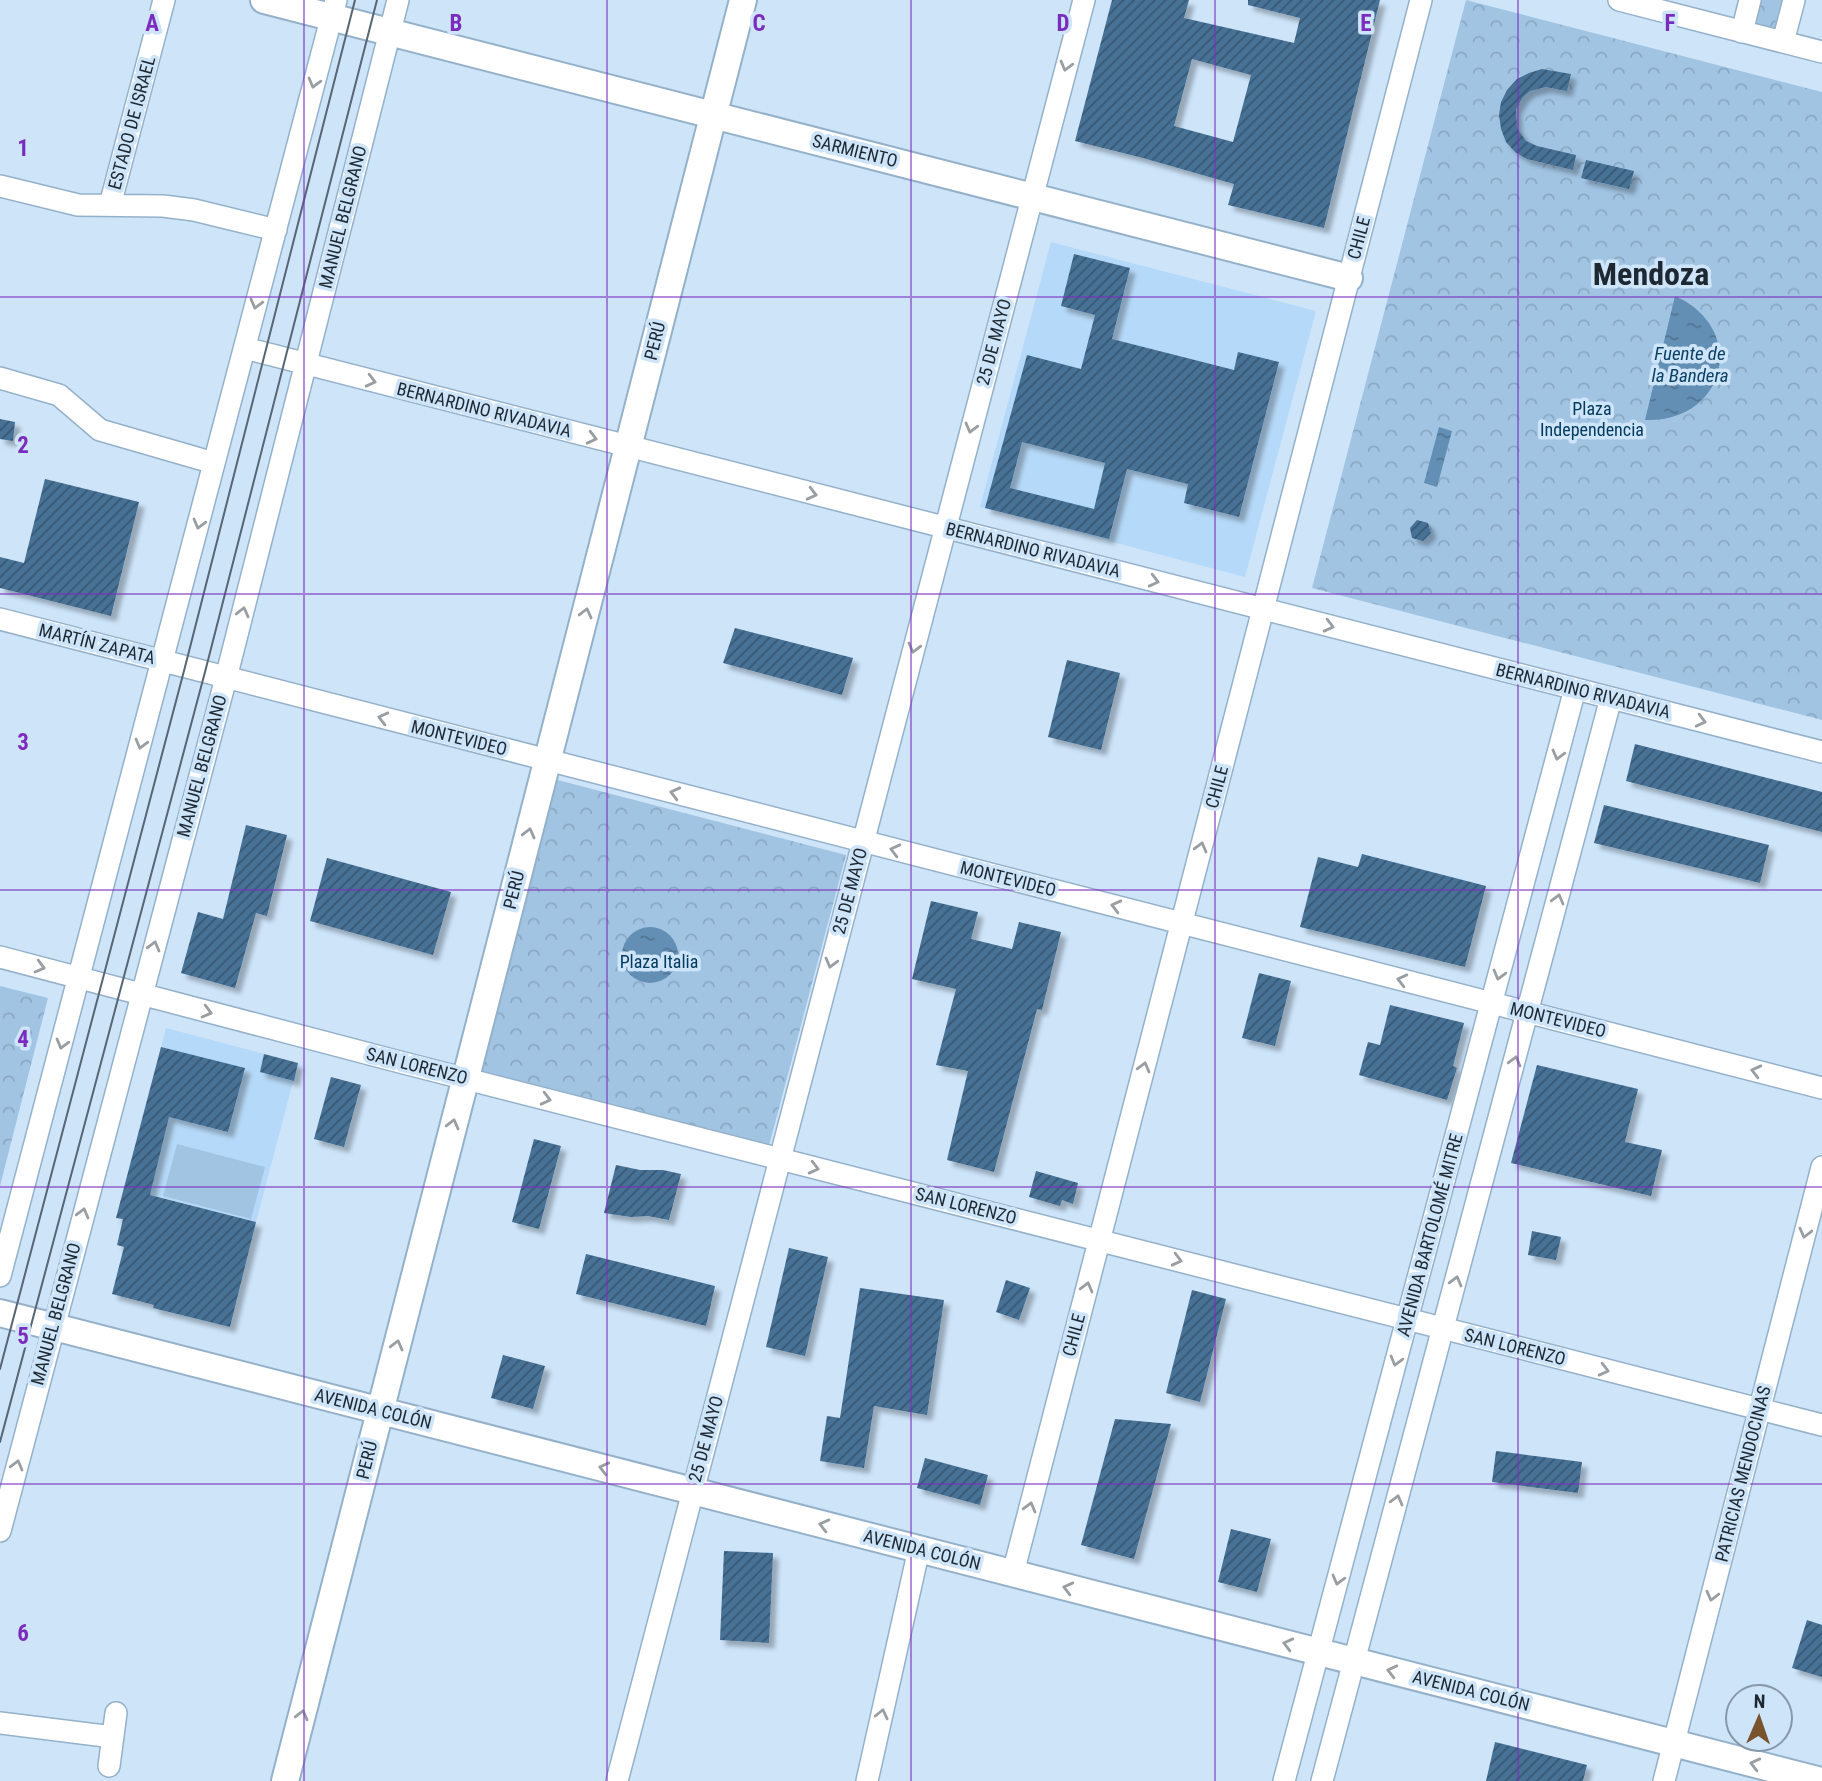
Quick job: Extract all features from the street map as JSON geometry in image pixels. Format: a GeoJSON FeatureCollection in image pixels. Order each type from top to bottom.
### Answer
{"type":"FeatureCollection","features":[{"type":"Feature","properties":{"kind":"main road","name":"SARMIENTO"},"geometry":{"type":"LineString","coordinates":[[264,0],[334,9],[360,24],[390,32],[1349,278]]}},
{"type":"Feature","properties":{"kind":"main road","name":"PERÚ"},"geometry":{"type":"LineString","coordinates":[[285,1781],[743,0]]}},
{"type":"Feature","properties":{"kind":"main road","name":"AVENIDA COLÓN"},"geometry":{"type":"LineString","coordinates":[[12,1316],[1821,1781]]}},
{"type":"Feature","properties":{"kind":"street","name":"ESTADO DE ISRAEL"},"geometry":{"type":"LineString","coordinates":[[110,205],[164,0]]}},
{"type":"Feature","properties":{"kind":"street","name":"MANUEL BELGRANO"},"geometry":{"type":"LineString","coordinates":[[0,1531],[226,678],[398,0]]}},
{"type":"Feature","properties":{"kind":"street","name":"25 DE MAYO"},"geometry":{"type":"LineString","coordinates":[[617,1781],[1084,0]]}},
{"type":"Feature","properties":{"kind":"street","name":"CHILE"},"geometry":{"type":"LineString","coordinates":[[1013,1573],[1421,0]]}},
{"type":"Feature","properties":{"kind":"street"},"geometry":{"type":"LineString","coordinates":[[1619,0],[1822,52]]}},
{"type":"Feature","properties":{"kind":"street"},"geometry":{"type":"LineString","coordinates":[[1742,32],[1750,0]]}},
{"type":"Feature","properties":{"kind":"street"},"geometry":{"type":"LineString","coordinates":[[1783,42],[1794,0]]}},
{"type":"Feature","properties":{"kind":"street"},"geometry":{"type":"LineString","coordinates":[[0,1276],[334,9]]}},
{"type":"Feature","properties":{"kind":"street"},"geometry":{"type":"LineString","coordinates":[[0,186],[78,205],[163,206],[194,210],[276,230]]}},
{"type":"Feature","properties":{"kind":"street","name":"BERNARDINO RIVADAVIA"},"geometry":{"type":"LineString","coordinates":[[245,348],[1822,752]]}},
{"type":"Feature","properties":{"kind":"street"},"geometry":{"type":"LineString","coordinates":[[0,378],[59,395],[100,430],[215,463]]}},
{"type":"Feature","properties":{"kind":"street","name":"MARTÍN ZAPATA"},"geometry":{"type":"LineString","coordinates":[[0,620],[195,670]]}},
{"type":"Feature","properties":{"kind":"street","name":"MONTEVIDEO"},"geometry":{"type":"LineString","coordinates":[[195,670],[1822,1087]]}},
{"type":"Feature","properties":{"kind":"street","name":"AVENIDA BARTOLOMÉ MITRE"},"geometry":{"type":"LineString","coordinates":[[1284,1781],[1575,689]]}},
{"type":"Feature","properties":{"kind":"street","name":"AVENIDA BARTOLOMÉ MITRE"},"geometry":{"type":"LineString","coordinates":[[1322,1781],[1611,698]]}},
{"type":"Feature","properties":{"kind":"street","name":"SAN LORENZO"},"geometry":{"type":"LineString","coordinates":[[0,957],[465,1079],[1822,1425]]}},
{"type":"Feature","properties":{"kind":"street","name":"PATRICIAS MENDOCINAS"},"geometry":{"type":"LineString","coordinates":[[1664,1781],[1822,1167]]}},
{"type":"Feature","properties":{"kind":"street"},"geometry":{"type":"LineString","coordinates":[[867,1781],[919,1549]]}},
{"type":"Feature","properties":{"kind":"street"},"geometry":{"type":"LineString","coordinates":[[109,1766],[116,1713]]}},
{"type":"Feature","properties":{"kind":"street"},"geometry":{"type":"LineString","coordinates":[[0,1723],[113,1737]]}},
{"type":"Feature","properties":{"kind":"shaded area"},"geometry":{"type":"Polygon","coordinates":[[[1051,242],[1316,311],[1245,577],[980,507],[1051,242]]]}},
{"type":"Feature","properties":{"kind":"shaded area"},"geometry":{"type":"Polygon","coordinates":[[[166,1028],[298,1063],[256,1222],[124,1188],[166,1028]]]}},
{"type":"Feature","properties":{"kind":"green space","name":"Plaza Independencia"},"geometry":{"type":"Polygon","coordinates":[[[1466,0],[1822,92],[1822,720],[1312,588],[1466,0]]]}},
{"type":"Feature","properties":{"kind":"green space"},"geometry":{"type":"Polygon","coordinates":[[[1750,0],[1794,0],[1783,42],[1742,32],[1750,0]]]}},
{"type":"Feature","properties":{"kind":"green space","name":"Plaza Italia"},"geometry":{"type":"Polygon","coordinates":[[[550,778],[846,855],[769,1146],[473,1069],[550,778]]]}},
{"type":"Feature","properties":{"kind":"green space"},"geometry":{"type":"Polygon","coordinates":[[[0,986],[48,998],[0,1186],[0,986]]]}},
{"type":"Feature","properties":{"kind":"green space"},"geometry":{"type":"Polygon","coordinates":[[[177,1144],[265,1167],[251,1219],[163,1196],[177,1144]]]}},
{"type":"Feature","properties":{"kind":"water","name":"Fuente de la Bandera"},"geometry":{"type":"Polygon","coordinates":[[[1675,296],[1698,311],[1713,330],[1719,351],[1718,372],[1710,391],[1694,407],[1673,417],[1645,420],[1675,296]]]}},
{"type":"Feature","properties":{"kind":"water"},"geometry":{"type":"Polygon","coordinates":[[[1439,427],[1452,431],[1437,487],[1424,483],[1439,427]]]}},
{"type":"Feature","properties":{"kind":"water"},"geometry":{"type":"Polygon","coordinates":[[[650,927],[661,929],[670,935],[676,944],[676,966],[670,975],[661,981],[650,983],[639,981],[630,975],[624,966],[622,955],[624,944],[630,935],[639,929],[650,927]]]}},
{"type":"Feature","properties":{"kind":"building"},"geometry":{"type":"Polygon","coordinates":[[[1112,0],[1189,0],[1184,18],[1294,43],[1300,18],[1248,5],[1248,0],[1380,0],[1324,228],[1228,205],[1234,184],[1075,141],[1112,0]],[[1192,59],[1174,126],[1233,142],[1251,75],[1192,59]]]}},
{"type":"Feature","properties":{"kind":"building"},"geometry":{"type":"Polygon","coordinates":[[[1542,69],[1571,74],[1567,91],[1546,87],[1530,91],[1516,109],[1517,128],[1526,141],[1576,155],[1573,170],[1527,159],[1515,152],[1506,142],[1501,129],[1501,102],[1507,90],[1517,79],[1542,69]]]}},
{"type":"Feature","properties":{"kind":"building"},"geometry":{"type":"Polygon","coordinates":[[[1586,160],[1634,171],[1629,189],[1581,178],[1586,160]]]}},
{"type":"Feature","properties":{"kind":"building"},"geometry":{"type":"Polygon","coordinates":[[[1074,254],[1130,268],[1112,339],[1234,370],[1238,352],[1279,362],[1239,517],[1184,503],[1188,484],[1127,469],[1109,539],[985,508],[1027,355],[1081,369],[1095,315],[1061,306],[1074,254]],[[1022,442],[1010,488],[1094,509],[1105,463],[1022,442]]]}},
{"type":"Feature","properties":{"kind":"building"},"geometry":{"type":"Polygon","coordinates":[[[0,419],[15,422],[13,441],[0,439],[0,419]]]}},
{"type":"Feature","properties":{"kind":"building"},"geometry":{"type":"Polygon","coordinates":[[[45,479],[139,502],[111,616],[0,588],[0,557],[24,563],[45,479]]]}},
{"type":"Feature","properties":{"kind":"building"},"geometry":{"type":"Polygon","coordinates":[[[1417,520],[1428,523],[1431,533],[1423,541],[1412,538],[1410,528],[1417,520]]]}},
{"type":"Feature","properties":{"kind":"building"},"geometry":{"type":"Polygon","coordinates":[[[735,628],[853,658],[842,695],[723,663],[735,628]]]}},
{"type":"Feature","properties":{"kind":"building"},"geometry":{"type":"Polygon","coordinates":[[[1067,660],[1120,673],[1101,750],[1048,737],[1067,660]]]}},
{"type":"Feature","properties":{"kind":"building"},"geometry":{"type":"Polygon","coordinates":[[[1635,744],[1822,792],[1822,832],[1626,781],[1635,744]]]}},
{"type":"Feature","properties":{"kind":"building"},"geometry":{"type":"Polygon","coordinates":[[[1604,805],[1769,845],[1760,883],[1594,843],[1604,805]]]}},
{"type":"Feature","properties":{"kind":"building"},"geometry":{"type":"Polygon","coordinates":[[[246,825],[287,835],[267,916],[256,913],[235,988],[181,973],[198,912],[223,919],[246,825]]]}},
{"type":"Feature","properties":{"kind":"building"},"geometry":{"type":"Polygon","coordinates":[[[1362,854],[1486,886],[1465,967],[1300,927],[1318,857],[1358,867],[1362,854]]]}},
{"type":"Feature","properties":{"kind":"building"},"geometry":{"type":"Polygon","coordinates":[[[327,858],[451,892],[433,955],[310,921],[327,858]]]}},
{"type":"Feature","properties":{"kind":"building"},"geometry":{"type":"Polygon","coordinates":[[[931,901],[978,912],[971,939],[1012,949],[1019,922],[1061,932],[1042,1010],[1037,1009],[994,1172],[947,1160],[968,1071],[936,1065],[956,989],[912,979],[931,901]]]}},
{"type":"Feature","properties":{"kind":"building"},"geometry":{"type":"Polygon","coordinates":[[[1259,973],[1291,981],[1275,1046],[1242,1038],[1259,973]]]}},
{"type":"Feature","properties":{"kind":"building"},"geometry":{"type":"Polygon","coordinates":[[[1390,1005],[1464,1023],[1453,1066],[1457,1068],[1447,1100],[1359,1075],[1368,1042],[1380,1045],[1390,1005]]]}},
{"type":"Feature","properties":{"kind":"building"},"geometry":{"type":"Polygon","coordinates":[[[161,1047],[245,1068],[228,1132],[169,1117],[150,1195],[256,1222],[230,1327],[153,1308],[154,1305],[112,1294],[124,1247],[117,1245],[123,1219],[116,1218],[161,1047]]]}},
{"type":"Feature","properties":{"kind":"building"},"geometry":{"type":"Polygon","coordinates":[[[264,1054],[298,1063],[294,1081],[260,1072],[264,1054]]]}},
{"type":"Feature","properties":{"kind":"building"},"geometry":{"type":"Polygon","coordinates":[[[1537,1065],[1638,1089],[1625,1142],[1662,1150],[1651,1196],[1511,1163],[1537,1065]]]}},
{"type":"Feature","properties":{"kind":"building"},"geometry":{"type":"Polygon","coordinates":[[[331,1077],[361,1085],[344,1147],[314,1139],[331,1077]]]}},
{"type":"Feature","properties":{"kind":"building"},"geometry":{"type":"Polygon","coordinates":[[[534,1139],[561,1146],[539,1229],[512,1222],[534,1139]]]}},
{"type":"Feature","properties":{"kind":"building"},"geometry":{"type":"Polygon","coordinates":[[[616,1165],[681,1174],[669,1220],[604,1213],[616,1165]]]}},
{"type":"Feature","properties":{"kind":"building"},"geometry":{"type":"Polygon","coordinates":[[[1036,1171],[1078,1183],[1073,1204],[1062,1200],[1060,1206],[1029,1197],[1036,1171]]]}},
{"type":"Feature","properties":{"kind":"building"},"geometry":{"type":"Polygon","coordinates":[[[1532,1231],[1561,1237],[1556,1260],[1528,1255],[1532,1231]]]}},
{"type":"Feature","properties":{"kind":"building"},"geometry":{"type":"Polygon","coordinates":[[[789,1248],[828,1257],[805,1356],[766,1347],[789,1248]]]}},
{"type":"Feature","properties":{"kind":"building"},"geometry":{"type":"Polygon","coordinates":[[[586,1254],[715,1286],[706,1326],[576,1294],[586,1254]]]}},
{"type":"Feature","properties":{"kind":"building"},"geometry":{"type":"Polygon","coordinates":[[[1006,1280],[1030,1288],[1019,1320],[996,1312],[1006,1280]]]}},
{"type":"Feature","properties":{"kind":"building"},"geometry":{"type":"Polygon","coordinates":[[[860,1288],[944,1300],[927,1415],[874,1406],[864,1468],[820,1461],[827,1416],[840,1418],[860,1288]]]}},
{"type":"Feature","properties":{"kind":"building"},"geometry":{"type":"Polygon","coordinates":[[[1192,1290],[1226,1299],[1200,1402],[1166,1393],[1192,1290]]]}},
{"type":"Feature","properties":{"kind":"building"},"geometry":{"type":"Polygon","coordinates":[[[503,1355],[545,1366],[533,1409],[491,1398],[503,1355]]]}},
{"type":"Feature","properties":{"kind":"building"},"geometry":{"type":"Polygon","coordinates":[[[1115,1419],[1171,1424],[1134,1559],[1081,1545],[1115,1419]]]}},
{"type":"Feature","properties":{"kind":"building"},"geometry":{"type":"Polygon","coordinates":[[[1496,1451],[1582,1462],[1578,1493],[1492,1482],[1496,1451]]]}},
{"type":"Feature","properties":{"kind":"building"},"geometry":{"type":"Polygon","coordinates":[[[925,1458],[988,1475],[980,1505],[917,1488],[925,1458]]]}},
{"type":"Feature","properties":{"kind":"building"},"geometry":{"type":"Polygon","coordinates":[[[1231,1529],[1271,1539],[1257,1592],[1218,1582],[1231,1529]]]}},
{"type":"Feature","properties":{"kind":"building"},"geometry":{"type":"Polygon","coordinates":[[[724,1551],[773,1553],[769,1643],[720,1640],[724,1551]]]}},
{"type":"Feature","properties":{"kind":"building"},"geometry":{"type":"Polygon","coordinates":[[[1807,1620],[1822,1625],[1822,1677],[1792,1668],[1807,1620]]]}},
{"type":"Feature","properties":{"kind":"building"},"geometry":{"type":"Polygon","coordinates":[[[1495,1742],[1587,1765],[1583,1781],[1486,1781],[1495,1742]]]}},
{"type":"Feature","properties":{"kind":"tram line"},"geometry":{"type":"LineString","coordinates":[[0,1369],[185,667],[355,0]]}},
{"type":"Feature","properties":{"kind":"tram line"},"geometry":{"type":"LineString","coordinates":[[0,1442],[205,672],[377,0]]}},
{"type":"Feature","properties":{"kind":"district","name":"Mendoza"},"geometry":{"type":"Point","coordinates":[1651,274]}}]}
